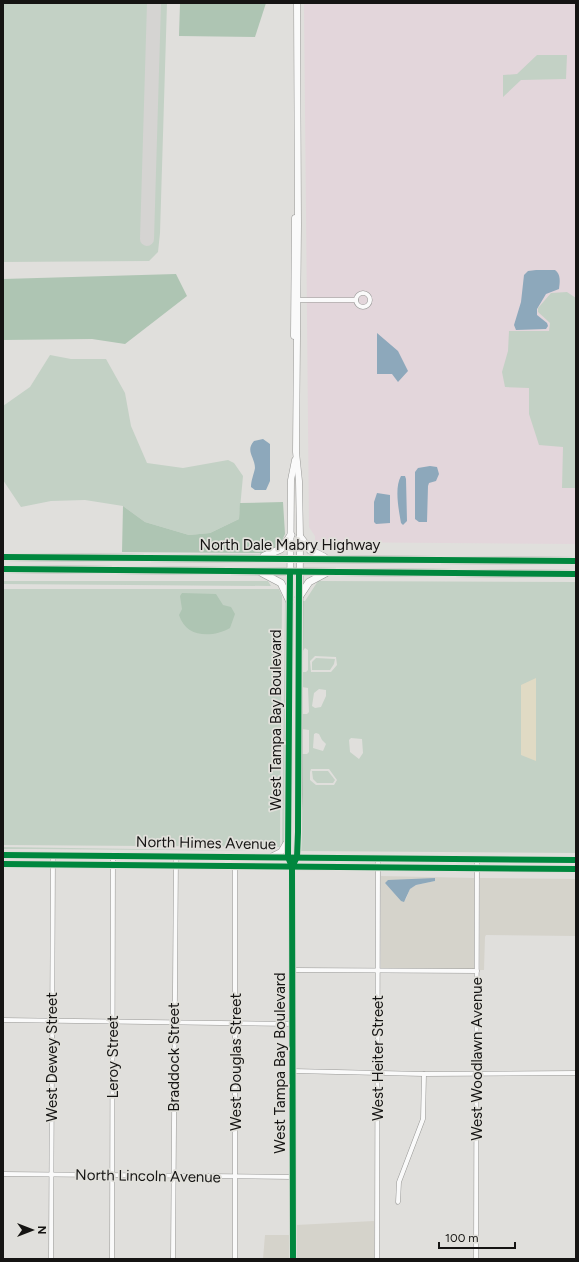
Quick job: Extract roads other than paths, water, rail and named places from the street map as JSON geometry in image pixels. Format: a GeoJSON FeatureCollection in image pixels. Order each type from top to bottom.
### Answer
{"type":"FeatureCollection","features":[{"type":"Feature","properties":{"kind":"main road"},"geometry":{"type":"LineString","coordinates":[[258,558],[281,549],[291,535]]}},
{"type":"Feature","properties":{"kind":"main road"},"geometry":{"type":"LineString","coordinates":[[300,537],[310,550],[328,558]]}},
{"type":"Feature","properties":{"kind":"main road","name":"North Dale Mabry Highway"},"geometry":{"type":"LineString","coordinates":[[3,557],[328,558],[576,561]]}},
{"type":"Feature","properties":{"kind":"main road"},"geometry":{"type":"LineString","coordinates":[[30,557],[30,570]]}},
{"type":"Feature","properties":{"kind":"main road","name":"North Dale Mabry Highway"},"geometry":{"type":"LineString","coordinates":[[3,570],[576,574]]}},
{"type":"Feature","properties":{"kind":"main road"},"geometry":{"type":"LineString","coordinates":[[260,572],[281,583],[290,602]]}},
{"type":"Feature","properties":{"kind":"main road"},"geometry":{"type":"LineString","coordinates":[[299,597],[310,582],[328,572]]}},
{"type":"Feature","properties":{"kind":"street","name":"West Tampa Bay Boulevard"},"geometry":{"type":"LineString","coordinates":[[292,867],[297,857],[299,795],[300,537],[299,481],[296,452],[297,3]]}},
{"type":"Feature","properties":{"kind":"street"},"geometry":{"type":"LineString","coordinates":[[296,300],[356,300]]}},
{"type":"Feature","properties":{"kind":"street","name":"West Tampa Bay Boulevard"},"geometry":{"type":"LineString","coordinates":[[293,1259],[294,970],[292,867],[288,857],[291,480],[296,452]]}},
{"type":"Feature","properties":{"kind":"street"},"geometry":{"type":"LineString","coordinates":[[290,644],[299,644]]}},
{"type":"Feature","properties":{"kind":"street"},"geometry":{"type":"LineString","coordinates":[[289,662],[299,662]]}},
{"type":"Feature","properties":{"kind":"street"},"geometry":{"type":"LineString","coordinates":[[290,717],[299,716]]}},
{"type":"Feature","properties":{"kind":"street"},"geometry":{"type":"LineString","coordinates":[[289,795],[299,795]]}},
{"type":"Feature","properties":{"kind":"street"},"geometry":{"type":"LineString","coordinates":[[272,857],[285,847],[289,832]]}},
{"type":"Feature","properties":{"kind":"street","name":"North Himes Avenue"},"geometry":{"type":"LineString","coordinates":[[3,855],[576,860]]}},
{"type":"Feature","properties":{"kind":"street"},"geometry":{"type":"LineString","coordinates":[[27,855],[27,864]]}},
{"type":"Feature","properties":{"kind":"street","name":"West Dewey Street"},"geometry":{"type":"LineString","coordinates":[[51,1259],[53,855]]}},
{"type":"Feature","properties":{"kind":"street","name":"Leroy Street"},"geometry":{"type":"LineString","coordinates":[[112,1259],[113,856]]}},
{"type":"Feature","properties":{"kind":"street","name":"Braddock Street"},"geometry":{"type":"LineString","coordinates":[[173,1259],[176,856]]}},
{"type":"Feature","properties":{"kind":"street","name":"West Heiter Street"},"geometry":{"type":"LineString","coordinates":[[377,1259],[378,858]]}},
{"type":"Feature","properties":{"kind":"street","name":"West Woodlawn Avenue"},"geometry":{"type":"LineString","coordinates":[[476,1259],[477,859]]}},
{"type":"Feature","properties":{"kind":"street","name":"North Himes Avenue"},"geometry":{"type":"LineString","coordinates":[[3,864],[576,870]]}},
{"type":"Feature","properties":{"kind":"street","name":"West Douglas Street"},"geometry":{"type":"LineString","coordinates":[[235,866],[235,1259]]}},
{"type":"Feature","properties":{"kind":"street"},"geometry":{"type":"LineString","coordinates":[[294,970],[477,972]]}},
{"type":"Feature","properties":{"kind":"street"},"geometry":{"type":"LineString","coordinates":[[3,1020],[293,1024]]}},
{"type":"Feature","properties":{"kind":"street"},"geometry":{"type":"LineString","coordinates":[[294,1071],[424,1074],[576,1073]]}},
{"type":"Feature","properties":{"kind":"street"},"geometry":{"type":"LineString","coordinates":[[398,1202],[399,1182],[423,1119],[424,1074]]}},
{"type":"Feature","properties":{"kind":"street","name":"North Lincoln Avenue"},"geometry":{"type":"LineString","coordinates":[[3,1174],[293,1177]]}},
{"type":"Feature","properties":{"kind":"water"},"geometry":{"type":"Polygon","coordinates":[[[555,270],[559,276],[559,289],[546,294],[537,309],[537,315],[547,323],[548,326],[546,329],[516,330],[514,325],[521,302],[524,275],[528,271],[555,270]]]}},
{"type":"Feature","properties":{"kind":"water"},"geometry":{"type":"Polygon","coordinates":[[[377,333],[398,351],[408,371],[398,382],[392,374],[377,374],[377,333]]]}},
{"type":"Feature","properties":{"kind":"water"},"geometry":{"type":"Polygon","coordinates":[[[263,439],[270,444],[270,481],[266,490],[255,490],[251,487],[255,464],[250,448],[254,441],[263,439]]]}},
{"type":"Feature","properties":{"kind":"water"},"geometry":{"type":"Polygon","coordinates":[[[430,466],[437,467],[439,474],[436,481],[429,483],[428,486],[427,522],[419,522],[415,519],[415,472],[418,468],[430,466]]]}},
{"type":"Feature","properties":{"kind":"water"},"geometry":{"type":"Polygon","coordinates":[[[401,476],[405,476],[406,479],[407,521],[403,525],[401,523],[397,493],[401,476]]]}},
{"type":"Feature","properties":{"kind":"water"},"geometry":{"type":"Polygon","coordinates":[[[377,493],[390,495],[390,523],[376,524],[374,522],[374,502],[377,493]]]}},
{"type":"Feature","properties":{"kind":"water"},"geometry":{"type":"Polygon","coordinates":[[[435,878],[435,881],[416,885],[410,889],[404,902],[401,901],[385,883],[388,880],[435,878]]]}}]}
